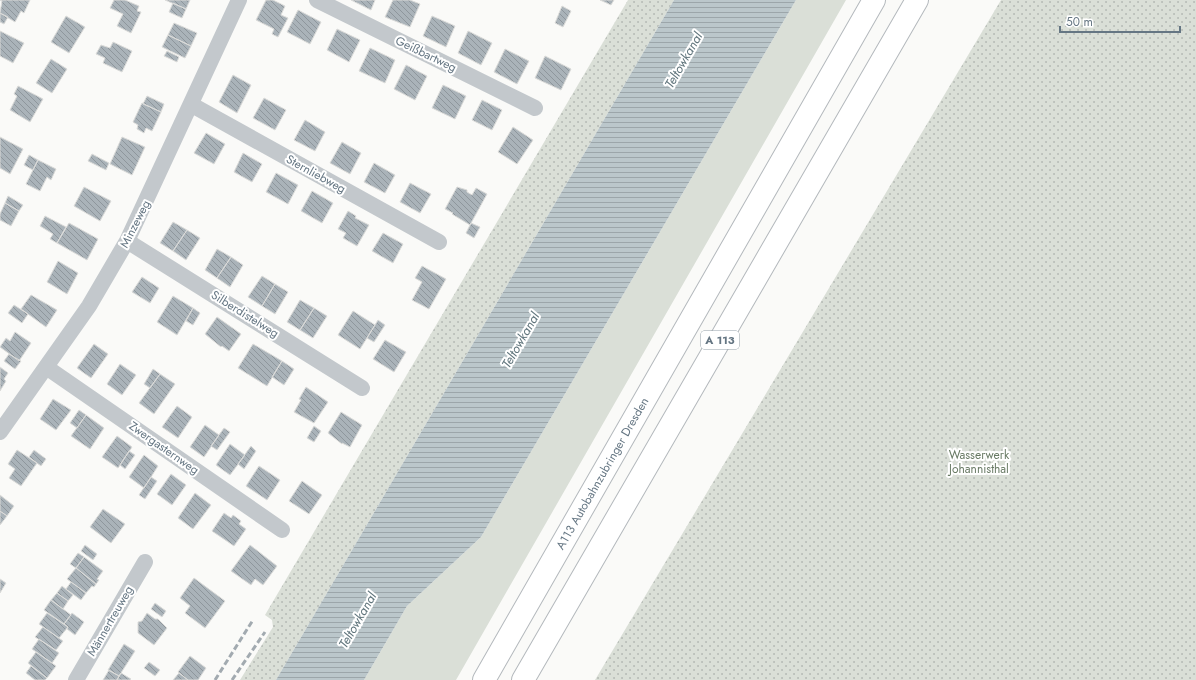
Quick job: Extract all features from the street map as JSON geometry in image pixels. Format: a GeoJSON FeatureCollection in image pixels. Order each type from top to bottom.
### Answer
{"type":"FeatureCollection","features":[{"type":"Feature","properties":{"kind":"highway","name":"A113 Autobahnzubringer Dresden"},"geometry":{"type":"LineString","coordinates":[[484,680],[874,0]]}},
{"type":"Feature","properties":{"kind":"highway","name":"A 113"},"geometry":{"type":"LineString","coordinates":[[523,680],[917,0]]}},
{"type":"Feature","properties":{"kind":"street","name":"Minzeweg"},"geometry":{"type":"LineString","coordinates":[[0,432],[89,306],[127,241],[192,105],[239,0]]}},
{"type":"Feature","properties":{"kind":"street","name":"Geißbartweg"},"geometry":{"type":"LineString","coordinates":[[317,0],[535,108]]}},
{"type":"Feature","properties":{"kind":"street","name":"Sternliebweg"},"geometry":{"type":"LineString","coordinates":[[192,105],[440,242]]}},
{"type":"Feature","properties":{"kind":"street","name":"Silberdistelweg"},"geometry":{"type":"LineString","coordinates":[[127,241],[362,388]]}},
{"type":"Feature","properties":{"kind":"street","name":"Zwergasternweg"},"geometry":{"type":"LineString","coordinates":[[46,367],[282,530]]}},
{"type":"Feature","properties":{"kind":"street","name":"Männertreuweg"},"geometry":{"type":"LineString","coordinates":[[76,680],[145,562]]}},
{"type":"Feature","properties":{"kind":"green space"},"geometry":{"type":"Polygon","coordinates":[[[628,0],[674,0],[276,680],[240,680],[273,627],[272,620],[265,615],[628,0]]]}},
{"type":"Feature","properties":{"kind":"green space"},"geometry":{"type":"Polygon","coordinates":[[[796,0],[846,0],[456,680],[364,680],[407,606],[481,537],[796,0]]]}},
{"type":"Feature","properties":{"kind":"green space","name":"Wasserwerk Johannisthal"},"geometry":{"type":"Polygon","coordinates":[[[1001,0],[1196,0],[1196,680],[595,680],[1001,0]]]}},
{"type":"Feature","properties":{"kind":"water","name":"Teltowkanal"},"geometry":{"type":"Polygon","coordinates":[[[674,0],[796,0],[481,537],[407,606],[364,680],[276,680],[674,0]]]}},
{"type":"Feature","properties":{"kind":"building"},"geometry":{"type":"Polygon","coordinates":[[[0,0],[30,0],[24,13],[21,11],[15,22],[0,13],[2,1],[0,0]]]}},
{"type":"Feature","properties":{"kind":"building"},"geometry":{"type":"Polygon","coordinates":[[[114,0],[125,0],[139,6],[137,11],[141,12],[131,33],[117,26],[123,14],[110,8],[114,0]]]}},
{"type":"Feature","properties":{"kind":"building"},"geometry":{"type":"Polygon","coordinates":[[[165,0],[190,0],[186,9],[165,0]]]}},
{"type":"Feature","properties":{"kind":"building"},"geometry":{"type":"Polygon","coordinates":[[[266,0],[273,0],[285,6],[281,15],[288,18],[278,37],[272,34],[274,29],[256,20],[266,0]]]}},
{"type":"Feature","properties":{"kind":"building"},"geometry":{"type":"Polygon","coordinates":[[[351,0],[375,0],[371,10],[351,0]]]}},
{"type":"Feature","properties":{"kind":"building"},"geometry":{"type":"Polygon","coordinates":[[[393,0],[410,0],[420,4],[410,27],[385,17],[393,0]]]}},
{"type":"Feature","properties":{"kind":"building"},"geometry":{"type":"Polygon","coordinates":[[[600,0],[614,0],[611,5],[600,0]]]}},
{"type":"Feature","properties":{"kind":"building"},"geometry":{"type":"Polygon","coordinates":[[[173,3],[186,9],[182,18],[169,12],[173,3]]]}},
{"type":"Feature","properties":{"kind":"building"},"geometry":{"type":"Polygon","coordinates":[[[562,6],[571,11],[563,27],[555,23],[562,6]]]}},
{"type":"Feature","properties":{"kind":"building"},"geometry":{"type":"Polygon","coordinates":[[[298,10],[321,22],[310,44],[287,32],[298,10]]]}},
{"type":"Feature","properties":{"kind":"building"},"geometry":{"type":"Polygon","coordinates":[[[0,13],[8,17],[4,24],[0,22],[0,13]]]}},
{"type":"Feature","properties":{"kind":"building"},"geometry":{"type":"Polygon","coordinates":[[[66,16],[85,27],[69,53],[51,42],[66,16]]]}},
{"type":"Feature","properties":{"kind":"building"},"geometry":{"type":"Polygon","coordinates":[[[432,16],[455,26],[446,47],[423,36],[432,16]]]}},
{"type":"Feature","properties":{"kind":"building"},"geometry":{"type":"Polygon","coordinates":[[[174,23],[197,33],[191,46],[168,35],[174,23]]]}},
{"type":"Feature","properties":{"kind":"building"},"geometry":{"type":"Polygon","coordinates":[[[337,29],[360,40],[349,62],[327,50],[337,29]]]}},
{"type":"Feature","properties":{"kind":"building"},"geometry":{"type":"Polygon","coordinates":[[[0,31],[24,43],[13,63],[0,56],[0,31]]]}},
{"type":"Feature","properties":{"kind":"building"},"geometry":{"type":"Polygon","coordinates":[[[468,31],[492,43],[481,65],[458,53],[468,31]]]}},
{"type":"Feature","properties":{"kind":"building"},"geometry":{"type":"Polygon","coordinates":[[[168,35],[191,46],[185,58],[162,47],[168,35]]]}},
{"type":"Feature","properties":{"kind":"building"},"geometry":{"type":"Polygon","coordinates":[[[113,42],[132,51],[122,72],[103,63],[105,58],[96,54],[101,45],[110,48],[113,42]]]}},
{"type":"Feature","properties":{"kind":"building"},"geometry":{"type":"Polygon","coordinates":[[[370,48],[395,60],[385,83],[359,71],[370,48]]]}},
{"type":"Feature","properties":{"kind":"building"},"geometry":{"type":"Polygon","coordinates":[[[505,49],[529,61],[517,84],[494,72],[505,49]]]}},
{"type":"Feature","properties":{"kind":"building"},"geometry":{"type":"Polygon","coordinates":[[[167,51],[179,57],[177,62],[164,56],[167,51]]]}},
{"type":"Feature","properties":{"kind":"building"},"geometry":{"type":"Polygon","coordinates":[[[545,56],[571,69],[561,90],[535,78],[545,56]]]}},
{"type":"Feature","properties":{"kind":"building"},"geometry":{"type":"Polygon","coordinates":[[[51,59],[67,69],[52,93],[36,83],[51,59]]]}},
{"type":"Feature","properties":{"kind":"building"},"geometry":{"type":"Polygon","coordinates":[[[406,65],[427,76],[415,100],[394,89],[406,65]]]}},
{"type":"Feature","properties":{"kind":"building"},"geometry":{"type":"Polygon","coordinates":[[[233,75],[251,85],[237,113],[219,102],[233,75]]]}},
{"type":"Feature","properties":{"kind":"building"},"geometry":{"type":"Polygon","coordinates":[[[443,85],[466,96],[455,119],[432,108],[443,85]]]}},
{"type":"Feature","properties":{"kind":"building"},"geometry":{"type":"Polygon","coordinates":[[[18,86],[43,99],[30,122],[10,110],[17,96],[14,94],[18,86]]]}},
{"type":"Feature","properties":{"kind":"building"},"geometry":{"type":"Polygon","coordinates":[[[147,96],[164,104],[161,112],[143,104],[147,96]]]}},
{"type":"Feature","properties":{"kind":"building"},"geometry":{"type":"Polygon","coordinates":[[[264,98],[286,110],[275,130],[253,118],[264,98]]]}},
{"type":"Feature","properties":{"kind":"building"},"geometry":{"type":"Polygon","coordinates":[[[482,100],[502,110],[492,130],[472,120],[482,100]]]}},
{"type":"Feature","properties":{"kind":"building"},"geometry":{"type":"Polygon","coordinates":[[[142,103],[161,112],[152,131],[146,128],[144,133],[137,129],[138,125],[133,122],[142,103]]]}},
{"type":"Feature","properties":{"kind":"building"},"geometry":{"type":"Polygon","coordinates":[[[305,120],[325,132],[315,151],[294,140],[305,120]]]}},
{"type":"Feature","properties":{"kind":"building"},"geometry":{"type":"Polygon","coordinates":[[[513,127],[533,140],[517,164],[498,152],[513,127]]]}},
{"type":"Feature","properties":{"kind":"building"},"geometry":{"type":"Polygon","coordinates":[[[206,133],[225,144],[214,164],[194,153],[206,133]]]}},
{"type":"Feature","properties":{"kind":"building"},"geometry":{"type":"Polygon","coordinates":[[[0,137],[23,149],[10,174],[0,168],[0,137]]]}},
{"type":"Feature","properties":{"kind":"building"},"geometry":{"type":"Polygon","coordinates":[[[122,137],[145,147],[132,175],[110,164],[122,137]]]}},
{"type":"Feature","properties":{"kind":"building"},"geometry":{"type":"Polygon","coordinates":[[[342,142],[361,153],[350,174],[330,163],[342,142]]]}},
{"type":"Feature","properties":{"kind":"building"},"geometry":{"type":"Polygon","coordinates":[[[243,153],[262,164],[252,182],[234,172],[243,153]]]}},
{"type":"Feature","properties":{"kind":"building"},"geometry":{"type":"Polygon","coordinates":[[[92,154],[109,163],[106,170],[88,161],[92,154]]]}},
{"type":"Feature","properties":{"kind":"building"},"geometry":{"type":"Polygon","coordinates":[[[29,155],[38,160],[33,170],[24,165],[29,155]]]}},
{"type":"Feature","properties":{"kind":"building"},"geometry":{"type":"Polygon","coordinates":[[[38,160],[56,169],[51,180],[47,177],[40,191],[26,184],[38,160]]]}},
{"type":"Feature","properties":{"kind":"building"},"geometry":{"type":"Polygon","coordinates":[[[374,163],[395,175],[385,193],[364,182],[374,163]]]}},
{"type":"Feature","properties":{"kind":"building"},"geometry":{"type":"Polygon","coordinates":[[[276,173],[298,185],[288,204],[266,192],[276,173]]]}},
{"type":"Feature","properties":{"kind":"building"},"geometry":{"type":"Polygon","coordinates":[[[410,183],[431,194],[420,213],[400,202],[410,183]]]}},
{"type":"Feature","properties":{"kind":"building"},"geometry":{"type":"Polygon","coordinates":[[[84,187],[111,201],[100,221],[74,206],[84,187]]]}},
{"type":"Feature","properties":{"kind":"building"},"geometry":{"type":"Polygon","coordinates":[[[457,187],[467,190],[467,192],[472,195],[476,188],[487,194],[470,225],[445,209],[457,187]]]}},
{"type":"Feature","properties":{"kind":"building"},"geometry":{"type":"Polygon","coordinates":[[[312,191],[333,203],[322,223],[301,211],[312,191]]]}},
{"type":"Feature","properties":{"kind":"building"},"geometry":{"type":"Polygon","coordinates":[[[8,196],[23,205],[19,211],[5,203],[8,196]]]}},
{"type":"Feature","properties":{"kind":"building"},"geometry":{"type":"Polygon","coordinates":[[[5,203],[19,211],[11,226],[0,220],[0,214],[5,203]]]}},
{"type":"Feature","properties":{"kind":"building"},"geometry":{"type":"Polygon","coordinates":[[[348,211],[356,216],[355,218],[369,225],[357,246],[343,238],[346,233],[338,229],[348,211]]]}},
{"type":"Feature","properties":{"kind":"building"},"geometry":{"type":"Polygon","coordinates":[[[45,216],[66,227],[57,243],[50,239],[53,234],[40,226],[45,216]]]}},
{"type":"Feature","properties":{"kind":"building"},"geometry":{"type":"Polygon","coordinates":[[[173,222],[187,230],[173,251],[160,243],[173,222]]]}},
{"type":"Feature","properties":{"kind":"building"},"geometry":{"type":"Polygon","coordinates":[[[69,223],[98,239],[87,260],[57,243],[69,223]]]}},
{"type":"Feature","properties":{"kind":"building"},"geometry":{"type":"Polygon","coordinates":[[[471,223],[480,227],[474,238],[466,233],[471,223]]]}},
{"type":"Feature","properties":{"kind":"building"},"geometry":{"type":"Polygon","coordinates":[[[187,230],[200,238],[186,260],[173,251],[187,230]]]}},
{"type":"Feature","properties":{"kind":"building"},"geometry":{"type":"Polygon","coordinates":[[[383,233],[403,244],[393,263],[372,251],[383,233]]]}},
{"type":"Feature","properties":{"kind":"building"},"geometry":{"type":"Polygon","coordinates":[[[217,249],[231,257],[217,278],[205,270],[217,249]]]}},
{"type":"Feature","properties":{"kind":"building"},"geometry":{"type":"Polygon","coordinates":[[[231,257],[243,265],[230,287],[217,278],[231,257]]]}},
{"type":"Feature","properties":{"kind":"building"},"geometry":{"type":"Polygon","coordinates":[[[58,261],[78,273],[67,294],[47,282],[58,261]]]}},
{"type":"Feature","properties":{"kind":"building"},"geometry":{"type":"Polygon","coordinates":[[[422,266],[446,279],[429,309],[412,300],[422,282],[415,278],[422,266]]]}},
{"type":"Feature","properties":{"kind":"building"},"geometry":{"type":"Polygon","coordinates":[[[262,276],[275,284],[262,306],[248,297],[262,276]]]}},
{"type":"Feature","properties":{"kind":"building"},"geometry":{"type":"Polygon","coordinates":[[[142,277],[159,288],[150,303],[132,292],[142,277]]]}},
{"type":"Feature","properties":{"kind":"building"},"geometry":{"type":"Polygon","coordinates":[[[275,284],[288,292],[275,314],[262,306],[275,284]]]}},
{"type":"Feature","properties":{"kind":"building"},"geometry":{"type":"Polygon","coordinates":[[[31,295],[57,310],[46,327],[21,309],[31,295]]]}},
{"type":"Feature","properties":{"kind":"building"},"geometry":{"type":"Polygon","coordinates":[[[173,296],[193,308],[177,335],[157,322],[173,296]]]}},
{"type":"Feature","properties":{"kind":"building"},"geometry":{"type":"Polygon","coordinates":[[[300,300],[314,308],[300,330],[287,322],[300,300]]]}},
{"type":"Feature","properties":{"kind":"building"},"geometry":{"type":"Polygon","coordinates":[[[14,305],[28,314],[22,323],[8,313],[14,305]]]}},
{"type":"Feature","properties":{"kind":"building"},"geometry":{"type":"Polygon","coordinates":[[[193,308],[200,313],[193,325],[186,321],[193,308]]]}},
{"type":"Feature","properties":{"kind":"building"},"geometry":{"type":"Polygon","coordinates":[[[314,308],[327,316],[313,338],[300,330],[314,308]]]}},
{"type":"Feature","properties":{"kind":"building"},"geometry":{"type":"Polygon","coordinates":[[[353,311],[375,325],[360,349],[338,335],[353,311]]]}},
{"type":"Feature","properties":{"kind":"building"},"geometry":{"type":"Polygon","coordinates":[[[217,317],[241,334],[229,351],[222,346],[221,347],[205,334],[217,317]]]}},
{"type":"Feature","properties":{"kind":"building"},"geometry":{"type":"Polygon","coordinates":[[[378,320],[385,325],[374,342],[367,338],[378,320]]]}},
{"type":"Feature","properties":{"kind":"building"},"geometry":{"type":"Polygon","coordinates":[[[15,332],[31,343],[19,361],[0,347],[6,338],[10,341],[15,332]]]}},
{"type":"Feature","properties":{"kind":"building"},"geometry":{"type":"Polygon","coordinates":[[[385,340],[406,352],[394,372],[373,359],[385,340]]]}},
{"type":"Feature","properties":{"kind":"building"},"geometry":{"type":"Polygon","coordinates":[[[94,344],[108,354],[91,378],[77,368],[94,344]]]}},
{"type":"Feature","properties":{"kind":"building"},"geometry":{"type":"Polygon","coordinates":[[[253,344],[282,361],[267,386],[238,368],[253,344]]]}},
{"type":"Feature","properties":{"kind":"building"},"geometry":{"type":"Polygon","coordinates":[[[9,354],[21,361],[15,369],[4,361],[9,354]]]}},
{"type":"Feature","properties":{"kind":"building"},"geometry":{"type":"Polygon","coordinates":[[[282,361],[294,369],[284,385],[272,377],[282,361]]]}},
{"type":"Feature","properties":{"kind":"building"},"geometry":{"type":"Polygon","coordinates":[[[120,364],[136,375],[122,395],[107,384],[120,364]]]}},
{"type":"Feature","properties":{"kind":"building"},"geometry":{"type":"Polygon","coordinates":[[[0,367],[8,373],[4,379],[6,381],[0,391],[0,367]]]}},
{"type":"Feature","properties":{"kind":"building"},"geometry":{"type":"Polygon","coordinates":[[[153,369],[160,374],[150,388],[144,384],[153,369]]]}},
{"type":"Feature","properties":{"kind":"building"},"geometry":{"type":"Polygon","coordinates":[[[160,374],[175,384],[154,414],[139,403],[160,374]]]}},
{"type":"Feature","properties":{"kind":"building"},"geometry":{"type":"Polygon","coordinates":[[[306,387],[328,402],[314,423],[294,412],[306,387]]]}},
{"type":"Feature","properties":{"kind":"building"},"geometry":{"type":"Polygon","coordinates":[[[53,399],[71,410],[56,430],[40,419],[53,399]]]}},
{"type":"Feature","properties":{"kind":"building"},"geometry":{"type":"Polygon","coordinates":[[[177,406],[192,417],[178,438],[162,427],[177,406]]]}},
{"type":"Feature","properties":{"kind":"building"},"geometry":{"type":"Polygon","coordinates":[[[79,410],[86,415],[77,428],[70,423],[79,410]]]}},
{"type":"Feature","properties":{"kind":"building"},"geometry":{"type":"Polygon","coordinates":[[[341,412],[362,425],[350,447],[342,444],[328,433],[341,412]]]}},
{"type":"Feature","properties":{"kind":"building"},"geometry":{"type":"Polygon","coordinates":[[[86,415],[104,428],[90,449],[71,436],[86,415]]]}},
{"type":"Feature","properties":{"kind":"building"},"geometry":{"type":"Polygon","coordinates":[[[205,425],[219,435],[204,457],[190,447],[205,425]]]}},
{"type":"Feature","properties":{"kind":"building"},"geometry":{"type":"Polygon","coordinates":[[[314,426],[321,431],[314,442],[307,438],[314,426]]]}},
{"type":"Feature","properties":{"kind":"building"},"geometry":{"type":"Polygon","coordinates":[[[224,428],[230,432],[217,450],[211,446],[224,428]]]}},
{"type":"Feature","properties":{"kind":"building"},"geometry":{"type":"Polygon","coordinates":[[[117,436],[132,447],[118,468],[102,457],[117,436]]]}},
{"type":"Feature","properties":{"kind":"building"},"geometry":{"type":"Polygon","coordinates":[[[230,444],[245,455],[230,475],[216,465],[230,444]]]}},
{"type":"Feature","properties":{"kind":"building"},"geometry":{"type":"Polygon","coordinates":[[[251,446],[256,451],[244,469],[238,464],[251,446]]]}},
{"type":"Feature","properties":{"kind":"building"},"geometry":{"type":"Polygon","coordinates":[[[17,450],[37,463],[21,486],[9,478],[15,469],[8,464],[17,450]]]}},
{"type":"Feature","properties":{"kind":"building"},"geometry":{"type":"Polygon","coordinates":[[[34,450],[46,459],[41,466],[29,457],[34,450]]]}},
{"type":"Feature","properties":{"kind":"building"},"geometry":{"type":"Polygon","coordinates":[[[129,451],[135,455],[125,469],[120,465],[129,451]]]}},
{"type":"Feature","properties":{"kind":"building"},"geometry":{"type":"Polygon","coordinates":[[[144,455],[158,466],[144,488],[129,477],[144,455]]]}},
{"type":"Feature","properties":{"kind":"building"},"geometry":{"type":"Polygon","coordinates":[[[259,466],[280,480],[267,500],[246,486],[259,466]]]}},
{"type":"Feature","properties":{"kind":"building"},"geometry":{"type":"Polygon","coordinates":[[[171,474],[186,485],[172,505],[157,494],[171,474]]]}},
{"type":"Feature","properties":{"kind":"building"},"geometry":{"type":"Polygon","coordinates":[[[151,477],[157,481],[145,499],[139,495],[151,477]]]}},
{"type":"Feature","properties":{"kind":"building"},"geometry":{"type":"Polygon","coordinates":[[[302,481],[322,495],[309,514],[289,501],[302,481]]]}},
{"type":"Feature","properties":{"kind":"building"},"geometry":{"type":"Polygon","coordinates":[[[195,493],[211,505],[193,529],[178,518],[195,493]]]}},
{"type":"Feature","properties":{"kind":"building"},"geometry":{"type":"Polygon","coordinates":[[[0,495],[14,506],[7,516],[0,511],[0,495]]]}},
{"type":"Feature","properties":{"kind":"building"},"geometry":{"type":"Polygon","coordinates":[[[103,509],[125,524],[111,543],[90,527],[103,509]]]}},
{"type":"Feature","properties":{"kind":"building"},"geometry":{"type":"Polygon","coordinates":[[[0,511],[7,516],[0,525],[0,511]]]}},
{"type":"Feature","properties":{"kind":"building"},"geometry":{"type":"Polygon","coordinates":[[[224,513],[231,518],[233,515],[241,521],[239,524],[246,529],[234,546],[212,531],[224,513]]]}},
{"type":"Feature","properties":{"kind":"building"},"geometry":{"type":"Polygon","coordinates":[[[85,545],[97,554],[93,560],[81,551],[85,545]]]}},
{"type":"Feature","properties":{"kind":"building"},"geometry":{"type":"Polygon","coordinates":[[[250,545],[277,566],[263,585],[255,579],[251,585],[231,571],[250,545]]]}},
{"type":"Feature","properties":{"kind":"building"},"geometry":{"type":"Polygon","coordinates":[[[78,553],[84,557],[76,568],[70,564],[78,553]]]}},
{"type":"Feature","properties":{"kind":"building"},"geometry":{"type":"Polygon","coordinates":[[[84,557],[103,571],[97,579],[99,580],[96,584],[76,568],[84,557]]]}},
{"type":"Feature","properties":{"kind":"building"},"geometry":{"type":"Polygon","coordinates":[[[76,568],[96,584],[86,593],[67,579],[76,568]]]}},
{"type":"Feature","properties":{"kind":"building"},"geometry":{"type":"Polygon","coordinates":[[[194,578],[225,601],[205,628],[185,613],[190,606],[180,598],[194,578]]]}},
{"type":"Feature","properties":{"kind":"building"},"geometry":{"type":"Polygon","coordinates":[[[0,579],[6,583],[0,593],[0,579]]]}},
{"type":"Feature","properties":{"kind":"building"},"geometry":{"type":"Polygon","coordinates":[[[71,582],[86,593],[81,600],[66,589],[71,582]]]}},
{"type":"Feature","properties":{"kind":"building"},"geometry":{"type":"Polygon","coordinates":[[[62,586],[73,595],[68,601],[57,593],[62,586]]]}},
{"type":"Feature","properties":{"kind":"building"},"geometry":{"type":"Polygon","coordinates":[[[57,593],[68,601],[63,609],[51,600],[57,593]]]}},
{"type":"Feature","properties":{"kind":"building"},"geometry":{"type":"Polygon","coordinates":[[[51,600],[71,615],[64,624],[44,610],[51,600]]]}},
{"type":"Feature","properties":{"kind":"building"},"geometry":{"type":"Polygon","coordinates":[[[155,603],[166,611],[162,617],[151,609],[155,603]]]}},
{"type":"Feature","properties":{"kind":"building"},"geometry":{"type":"Polygon","coordinates":[[[47,613],[68,627],[59,638],[39,624],[47,613]]]}},
{"type":"Feature","properties":{"kind":"building"},"geometry":{"type":"Polygon","coordinates":[[[72,613],[84,622],[75,635],[67,629],[68,627],[64,624],[72,613]]]}},
{"type":"Feature","properties":{"kind":"building"},"geometry":{"type":"Polygon","coordinates":[[[147,613],[155,619],[158,619],[167,628],[154,645],[138,633],[138,622],[142,621],[147,613]]]}},
{"type":"Feature","properties":{"kind":"building"},"geometry":{"type":"Polygon","coordinates":[[[43,627],[63,641],[56,650],[35,637],[43,627]]]}},
{"type":"Feature","properties":{"kind":"building"},"geometry":{"type":"Polygon","coordinates":[[[39,639],[59,653],[52,663],[32,649],[39,639]]]}},
{"type":"Feature","properties":{"kind":"building"},"geometry":{"type":"Polygon","coordinates":[[[124,644],[135,651],[119,676],[108,670],[124,644]]]}},
{"type":"Feature","properties":{"kind":"building"},"geometry":{"type":"Polygon","coordinates":[[[36,652],[56,666],[47,678],[28,663],[36,652]]]}},
{"type":"Feature","properties":{"kind":"building"},"geometry":{"type":"Polygon","coordinates":[[[190,656],[206,668],[198,680],[188,680],[178,672],[190,656]]]}},
{"type":"Feature","properties":{"kind":"building"},"geometry":{"type":"Polygon","coordinates":[[[149,662],[160,670],[155,676],[144,668],[149,662]]]}},
{"type":"Feature","properties":{"kind":"building"},"geometry":{"type":"Polygon","coordinates":[[[31,666],[47,678],[45,680],[35,680],[26,673],[31,666]]]}},
{"type":"Feature","properties":{"kind":"building"},"geometry":{"type":"Polygon","coordinates":[[[109,670],[119,676],[117,680],[103,680],[109,670]]]}},
{"type":"Feature","properties":{"kind":"building"},"geometry":{"type":"Polygon","coordinates":[[[121,673],[131,679],[117,680],[121,673]]]}},
{"type":"Feature","properties":{"kind":"building"},"geometry":{"type":"Polygon","coordinates":[[[179,673],[188,680],[173,680],[179,673]]]}},
{"type":"Feature","properties":{"kind":"railway"},"geometry":{"type":"LineString","coordinates":[[215,680],[253,620]]}},
{"type":"Feature","properties":{"kind":"railway"},"geometry":{"type":"LineString","coordinates":[[232,680],[265,632]]}}]}
